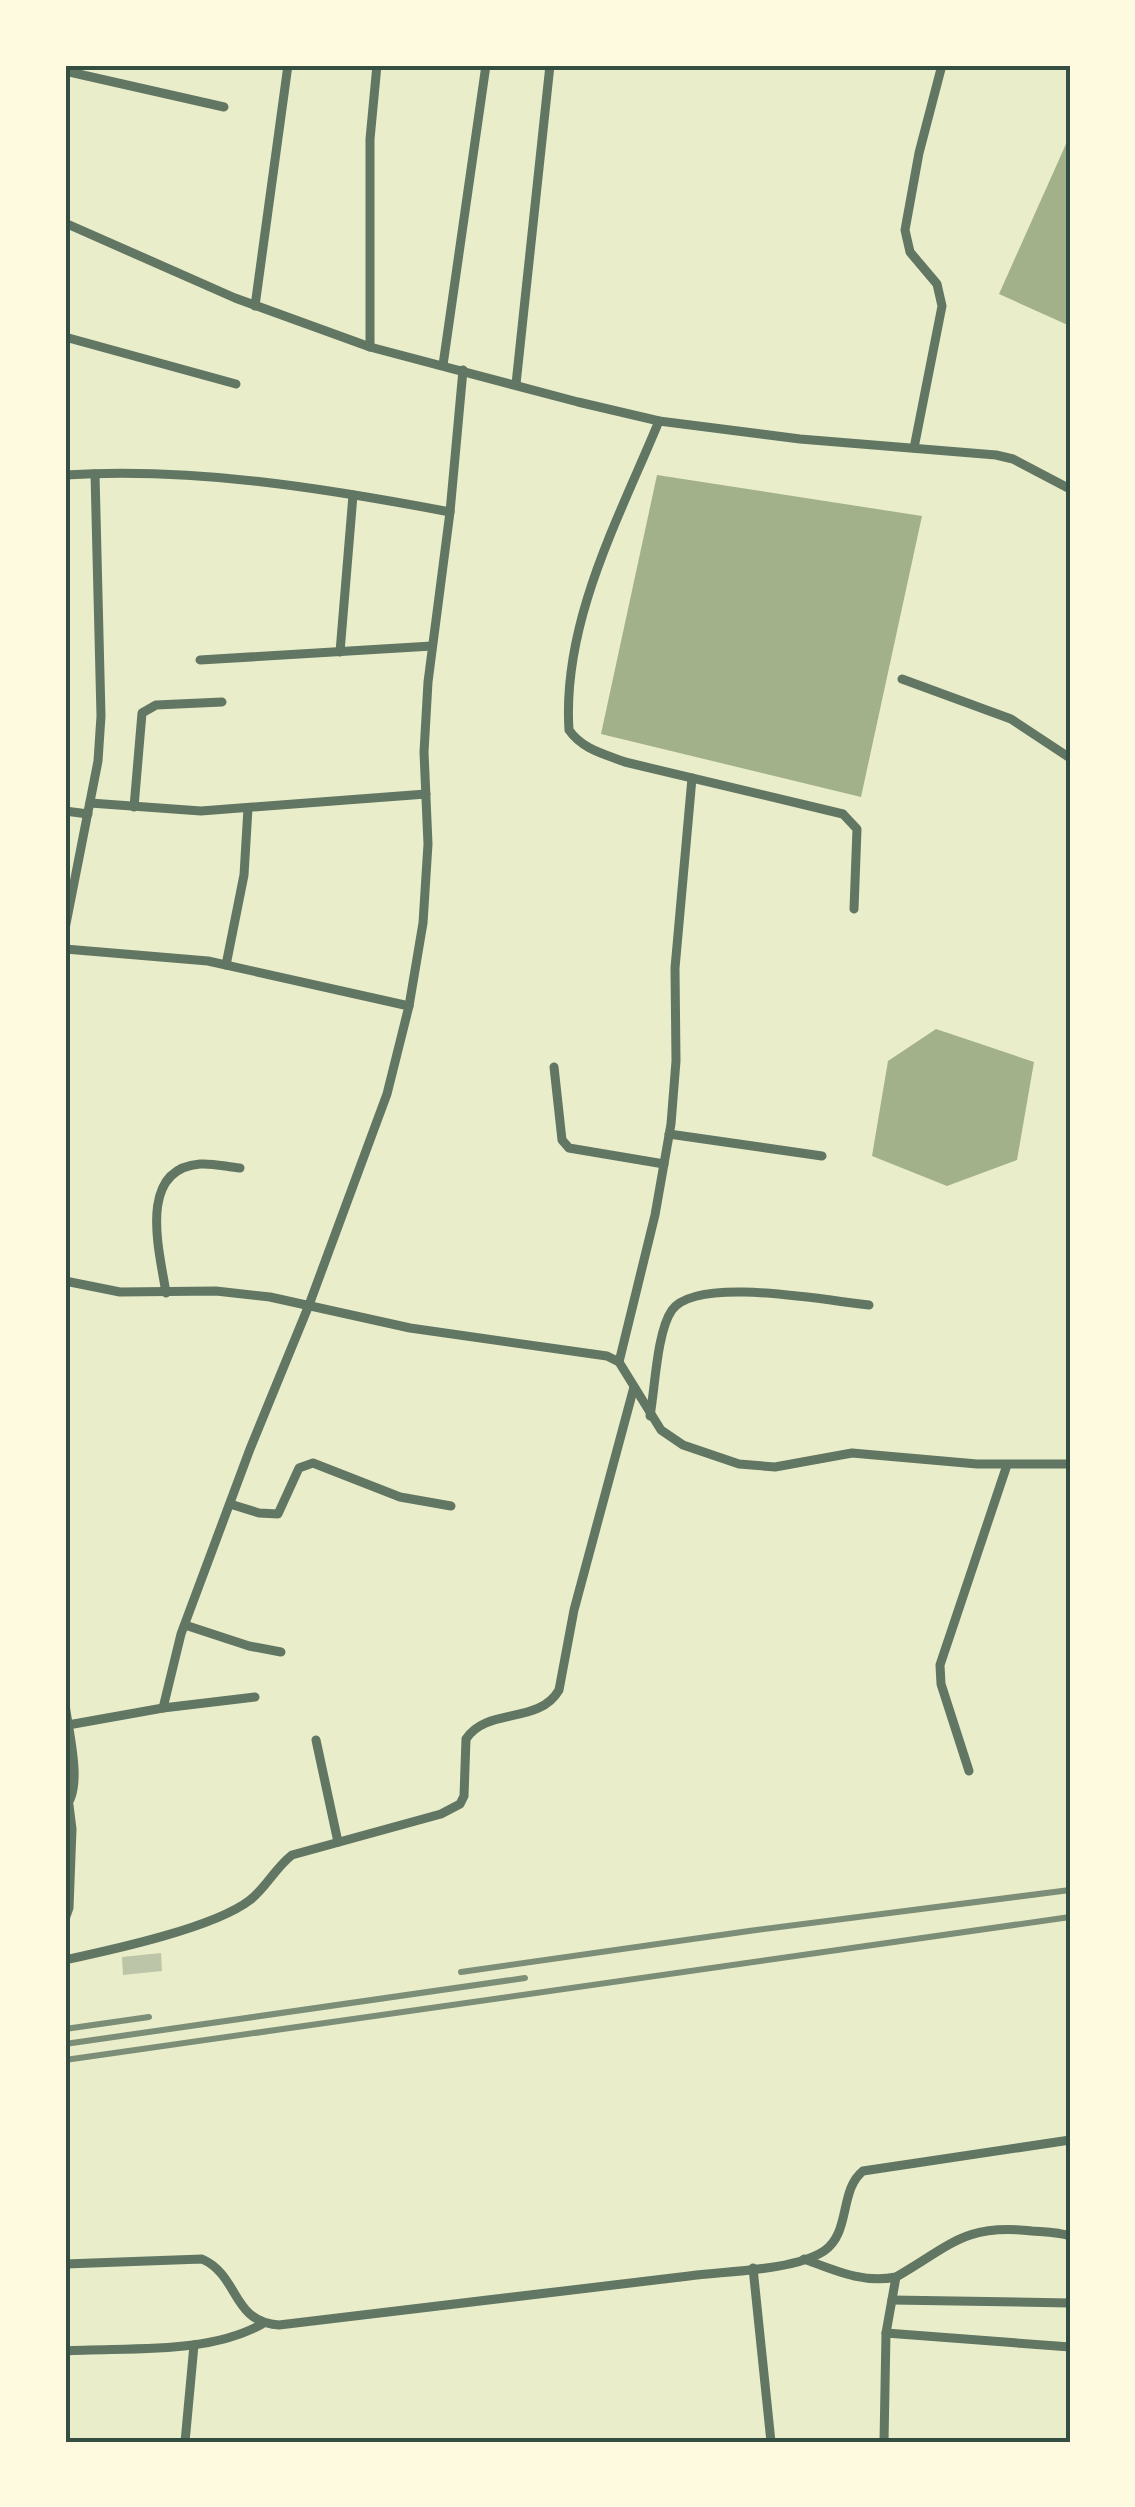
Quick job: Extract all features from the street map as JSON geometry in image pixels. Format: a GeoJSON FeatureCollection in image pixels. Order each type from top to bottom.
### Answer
{"type":"FeatureCollection","features":[{"type":"Feature","properties":{"kind":"street"},"geometry":{"type":"LineString","coordinates":[[255,306],[288,65]]}},
{"type":"Feature","properties":{"kind":"street"},"geometry":{"type":"LineString","coordinates":[[370,348],[370,140],[377,65]]}},
{"type":"Feature","properties":{"kind":"street"},"geometry":{"type":"LineString","coordinates":[[444,365],[486,65]]}},
{"type":"Feature","properties":{"kind":"street"},"geometry":{"type":"LineString","coordinates":[[516,384],[550,65]]}},
{"type":"Feature","properties":{"kind":"street"},"geometry":{"type":"LineString","coordinates":[[914,448],[942,306],[938,284],[910,252],[905,230],[919,153],[942,65]]}},
{"type":"Feature","properties":{"kind":"street"},"geometry":{"type":"LineString","coordinates":[[65,71],[224,107]]}},
{"type":"Feature","properties":{"kind":"street"},"geometry":{"type":"LineString","coordinates":[[65,223],[255,306],[370,348],[660,421],[1013,459],[1070,489]]}},
{"type":"Feature","properties":{"kind":"street"},"geometry":{"type":"LineString","coordinates":[[65,336],[236,384]]}},
{"type":"Feature","properties":{"kind":"street"},"geometry":{"type":"LineString","coordinates":[[163,1708],[185,1625],[310,1305],[387,1094],[409,1006],[423,923],[428,844],[425,735],[432,646],[463,370]]}},
{"type":"Feature","properties":{"kind":"street"},"geometry":{"type":"LineString","coordinates":[[660,421],[592,584],[576,640],[569,730],[592,750],[843,814],[857,829],[854,909]]}},
{"type":"Feature","properties":{"kind":"street"},"geometry":{"type":"LineString","coordinates":[[65,928],[69,886],[98,761],[101,716],[95,474]]}},
{"type":"Feature","properties":{"kind":"street"},"geometry":{"type":"LineString","coordinates":[[65,475],[174,474],[352,495],[450,512]]}},
{"type":"Feature","properties":{"kind":"street"},"geometry":{"type":"LineString","coordinates":[[340,652],[352,495]]}},
{"type":"Feature","properties":{"kind":"street"},"geometry":{"type":"LineString","coordinates":[[200,660],[432,646]]}},
{"type":"Feature","properties":{"kind":"street"},"geometry":{"type":"LineString","coordinates":[[902,679],[1001,714],[1070,758]]}},
{"type":"Feature","properties":{"kind":"street"},"geometry":{"type":"LineString","coordinates":[[134,807],[142,713],[148,706],[222,702]]}},
{"type":"Feature","properties":{"kind":"street"},"geometry":{"type":"LineString","coordinates":[[620,1362],[656,1216],[669,1134],[676,1061],[674,968],[692,778]]}},
{"type":"Feature","properties":{"kind":"street"},"geometry":{"type":"LineString","coordinates":[[90,803],[172,811],[426,794]]}},
{"type":"Feature","properties":{"kind":"street"},"geometry":{"type":"LineString","coordinates":[[226,964],[244,875],[248,808]]}},
{"type":"Feature","properties":{"kind":"street"},"geometry":{"type":"LineString","coordinates":[[65,811],[88,814]]}},
{"type":"Feature","properties":{"kind":"street"},"geometry":{"type":"LineString","coordinates":[[65,949],[226,964],[409,1006]]}},
{"type":"Feature","properties":{"kind":"street"},"geometry":{"type":"LineString","coordinates":[[554,1067],[562,1140],[569,1148],[664,1164]]}},
{"type":"Feature","properties":{"kind":"street"},"geometry":{"type":"LineString","coordinates":[[669,1134],[822,1156]]}},
{"type":"Feature","properties":{"kind":"street"},"geometry":{"type":"LineString","coordinates":[[166,1293],[157,1222],[162,1189],[189,1166],[240,1168]]}},
{"type":"Feature","properties":{"kind":"street"},"geometry":{"type":"LineString","coordinates":[[65,1281],[120,1292],[216,1291],[310,1305],[410,1328],[593,1353],[620,1362],[661,1430],[706,1455],[761,1468],[852,1453],[1007,1465],[1070,1464]]}},
{"type":"Feature","properties":{"kind":"street"},"geometry":{"type":"LineString","coordinates":[[650,1416],[665,1326],[670,1312],[692,1294],[732,1291],[868,1304]]}},
{"type":"Feature","properties":{"kind":"street"},"geometry":{"type":"LineString","coordinates":[[65,1960],[224,1914],[254,1898],[274,1870],[292,1855],[453,1809],[464,1796],[466,1738],[470,1732],[495,1721],[538,1711],[552,1702],[559,1690],[574,1610],[634,1387]]}},
{"type":"Feature","properties":{"kind":"street"},"geometry":{"type":"LineString","coordinates":[[230,1504],[258,1513],[278,1514],[299,1468],[313,1463],[400,1496],[451,1506]]}},
{"type":"Feature","properties":{"kind":"street"},"geometry":{"type":"LineString","coordinates":[[969,1771],[942,1684],[940,1665],[1007,1465]]}},
{"type":"Feature","properties":{"kind":"street"},"geometry":{"type":"LineString","coordinates":[[185,1625],[281,1652]]}},
{"type":"Feature","properties":{"kind":"street"},"geometry":{"type":"LineString","coordinates":[[68,1725],[255,1697]]}},
{"type":"Feature","properties":{"kind":"street"},"geometry":{"type":"LineString","coordinates":[[65,1704],[74,1778],[67,1806],[72,1829],[69,1908],[65,1919]]}},
{"type":"Feature","properties":{"kind":"street"},"geometry":{"type":"LineString","coordinates":[[316,1740],[338,1842]]}},
{"type":"Feature","properties":{"kind":"street"},"geometry":{"type":"LineString","coordinates":[[65,2264],[202,2259],[215,2265],[249,2316],[262,2324],[279,2326],[753,2268],[804,2258],[833,2244],[854,2180],[863,2171],[1070,2140]]}},
{"type":"Feature","properties":{"kind":"street"},"geometry":{"type":"LineString","coordinates":[[804,2258],[867,2280],[896,2277],[959,2237],[981,2229],[1070,2236]]}},
{"type":"Feature","properties":{"kind":"street"},"geometry":{"type":"LineString","coordinates":[[753,2268],[772,2442]]}},
{"type":"Feature","properties":{"kind":"street"},"geometry":{"type":"LineString","coordinates":[[884,2442],[886,2334],[896,2277]]}},
{"type":"Feature","properties":{"kind":"street"},"geometry":{"type":"LineString","coordinates":[[892,2300],[1070,2303]]}},
{"type":"Feature","properties":{"kind":"street"},"geometry":{"type":"LineString","coordinates":[[65,2351],[194,2345],[228,2339],[262,2324]]}},
{"type":"Feature","properties":{"kind":"street"},"geometry":{"type":"LineString","coordinates":[[886,2334],[1070,2347]]}},
{"type":"Feature","properties":{"kind":"street"},"geometry":{"type":"LineString","coordinates":[[185,2442],[194,2345]]}},
{"type":"Feature","properties":{"kind":"shaded area"},"geometry":{"type":"Polygon","coordinates":[[[1070,135],[1070,326],[999,294],[1070,135]]]}},
{"type":"Feature","properties":{"kind":"shaded area"},"geometry":{"type":"Polygon","coordinates":[[[657,475],[922,516],[861,797],[601,734],[657,475]]]}},
{"type":"Feature","properties":{"kind":"shaded area"},"geometry":{"type":"Polygon","coordinates":[[[936,1029],[1034,1062],[1017,1160],[947,1186],[872,1156],[888,1061],[936,1029]]]}},
{"type":"Feature","properties":{"kind":"building"},"geometry":{"type":"Polygon","coordinates":[[[161,1953],[162,1971],[123,1975],[122,1957],[161,1953]]]}},
{"type":"Feature","properties":{"kind":"railway"},"geometry":{"type":"LineString","coordinates":[[461,1972],[1070,1890]]}},
{"type":"Feature","properties":{"kind":"railway"},"geometry":{"type":"LineString","coordinates":[[65,2060],[1070,1917]]}},
{"type":"Feature","properties":{"kind":"railway"},"geometry":{"type":"LineString","coordinates":[[65,2044],[525,1978]]}},
{"type":"Feature","properties":{"kind":"railway"},"geometry":{"type":"LineString","coordinates":[[65,2029],[149,2017]]}}]}
